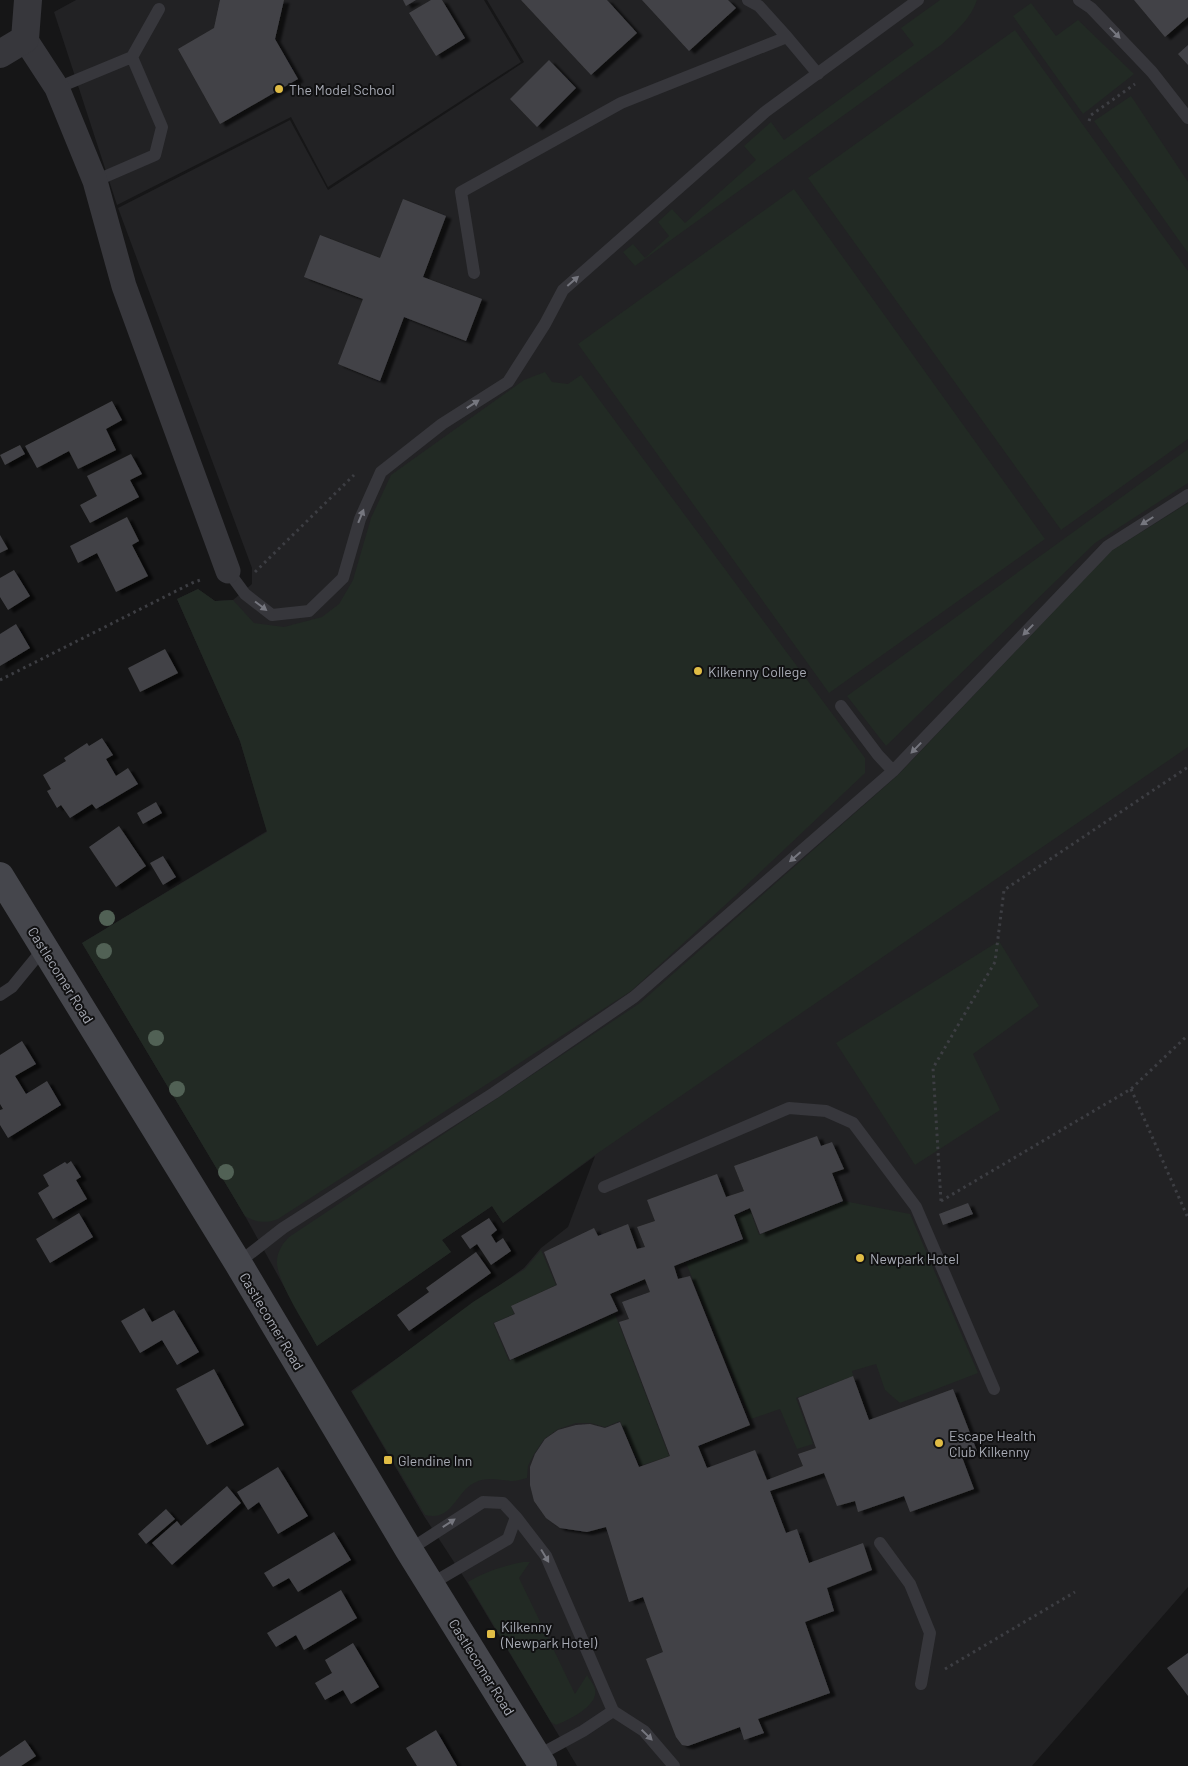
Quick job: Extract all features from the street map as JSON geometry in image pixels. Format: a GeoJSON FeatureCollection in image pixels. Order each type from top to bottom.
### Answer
{"type":"FeatureCollection","features":[{"type":"Feature","properties":{"kind":"main road","name":"Castlecomer Road"},"geometry":{"type":"LineString","coordinates":[[0,876],[238,1263],[409,1550],[540,1761]]}},
{"type":"Feature","properties":{"kind":"street"},"geometry":{"type":"LineString","coordinates":[[28,0],[24,39],[57,88],[95,181],[124,286],[228,571]]}},
{"type":"Feature","properties":{"kind":"street"},"geometry":{"type":"LineString","coordinates":[[0,54],[24,39]]}},
{"type":"Feature","properties":{"kind":"lane"},"geometry":{"type":"LineString","coordinates":[[748,0],[759,6],[818,74]]}},
{"type":"Feature","properties":{"kind":"lane"},"geometry":{"type":"LineString","coordinates":[[228,571],[245,594],[272,615],[309,611],[343,578],[360,519],[381,472],[442,424],[508,382],[545,324],[563,290],[765,112],[918,0]]}},
{"type":"Feature","properties":{"kind":"lane"},"geometry":{"type":"LineString","coordinates":[[1079,0],[1091,8],[1152,72],[1188,118]]}},
{"type":"Feature","properties":{"kind":"lane"},"geometry":{"type":"LineString","coordinates":[[57,88],[132,57],[158,9]]}},
{"type":"Feature","properties":{"kind":"lane"},"geometry":{"type":"LineString","coordinates":[[474,273],[461,192],[622,103],[787,37]]}},
{"type":"Feature","properties":{"kind":"lane"},"geometry":{"type":"LineString","coordinates":[[95,181],[155,155],[162,127],[132,57]]}},
{"type":"Feature","properties":{"kind":"lane"},"geometry":{"type":"LineString","coordinates":[[238,1263],[282,1228],[494,1093],[634,997],[893,771],[1108,546],[1188,495]]}},
{"type":"Feature","properties":{"kind":"lane"},"geometry":{"type":"LineString","coordinates":[[841,706],[878,755],[893,771]]}},
{"type":"Feature","properties":{"kind":"lane"},"geometry":{"type":"LineString","coordinates":[[0,995],[12,987],[44,948]]}},
{"type":"Feature","properties":{"kind":"lane"},"geometry":{"type":"LineString","coordinates":[[604,1187],[789,1108],[826,1111],[853,1123],[916,1207],[994,1389]]}},
{"type":"Feature","properties":{"kind":"lane"},"geometry":{"type":"LineString","coordinates":[[409,1550],[483,1502],[503,1503],[546,1556],[613,1711],[644,1731],[674,1766]]}},
{"type":"Feature","properties":{"kind":"lane"},"geometry":{"type":"LineString","coordinates":[[430,1584],[508,1539],[516,1517]]}},
{"type":"Feature","properties":{"kind":"lane"},"geometry":{"type":"LineString","coordinates":[[880,1543],[910,1584],[930,1633],[921,1684]]}},
{"type":"Feature","properties":{"kind":"lane"},"geometry":{"type":"LineString","coordinates":[[540,1761],[613,1711]]}},
{"type":"Feature","properties":{"kind":"path"},"geometry":{"type":"LineString","coordinates":[[1089,121],[1091,115],[1152,72]]}},
{"type":"Feature","properties":{"kind":"path"},"geometry":{"type":"LineString","coordinates":[[0,680],[192,583],[228,571],[254,573],[364,466],[381,472]]}},
{"type":"Feature","properties":{"kind":"path"},"geometry":{"type":"LineString","coordinates":[[1188,767],[1004,890],[995,962],[933,1068],[941,1201],[1131,1089],[1188,1034]]}},
{"type":"Feature","properties":{"kind":"path"},"geometry":{"type":"LineString","coordinates":[[1131,1089],[1188,1218]]}},
{"type":"Feature","properties":{"kind":"path"},"geometry":{"type":"LineString","coordinates":[[921,1684],[1075,1592]]}},
{"type":"Feature","properties":{"kind":"shaded area","name":"The Model School"},"geometry":{"type":"Polygon","coordinates":[[[76,0],[484,0],[521,62],[328,187],[291,117],[117,205],[54,12],[76,0]]]}},
{"type":"Feature","properties":{"kind":"shaded area","name":"Kilkenny College"},"geometry":{"type":"Polygon","coordinates":[[[487,0],[1188,0],[1188,1587],[1032,1766],[577,1766],[467,1582],[424,1516],[351,1391],[524,1268],[541,1248],[568,1227],[595,1156],[503,1223],[492,1206],[442,1240],[451,1252],[317,1346],[245,1216],[82,943],[267,831],[240,741],[177,599],[198,589],[215,601],[233,600],[252,584],[252,568],[118,208],[290,120],[328,190],[524,62],[487,0]]]}},
{"type":"Feature","properties":{"kind":"shaded area"},"geometry":{"type":"Polygon","coordinates":[[[940,0],[977,0],[967,19],[941,45],[635,266],[623,252],[633,244],[645,258],[669,236],[658,222],[672,209],[685,223],[756,160],[744,146],[771,122],[784,140],[914,45],[901,28],[940,0]]]}},
{"type":"Feature","properties":{"kind":"shaded area"},"geometry":{"type":"Polygon","coordinates":[[[1031,3],[1056,36],[1078,20],[1134,74],[1083,114],[1013,16],[1031,3]]]}},
{"type":"Feature","properties":{"kind":"shaded area"},"geometry":{"type":"Polygon","coordinates":[[[1015,30],[1188,271],[1188,439],[1061,530],[808,178],[1015,30]]]}},
{"type":"Feature","properties":{"kind":"shaded area"},"geometry":{"type":"Polygon","coordinates":[[[1131,96],[1188,182],[1188,253],[1094,121],[1131,96]]]}},
{"type":"Feature","properties":{"kind":"shaded area"},"geometry":{"type":"Polygon","coordinates":[[[794,189],[1045,539],[829,693],[578,344],[794,189]]]}},
{"type":"Feature","properties":{"kind":"shaded area"},"geometry":{"type":"Polygon","coordinates":[[[545,372],[552,382],[568,384],[581,375],[865,758],[865,773],[631,991],[278,1219],[265,1222],[253,1220],[245,1216],[82,943],[267,832],[240,741],[177,599],[198,589],[215,601],[233,600],[254,623],[284,627],[322,617],[339,604],[353,580],[371,518],[391,475],[524,380],[545,372]]]}},
{"type":"Feature","properties":{"kind":"shaded area"},"geometry":{"type":"Polygon","coordinates":[[[1188,449],[1188,483],[1095,543],[886,746],[847,696],[1188,449]]]}},
{"type":"Feature","properties":{"kind":"shaded area"},"geometry":{"type":"Polygon","coordinates":[[[1188,503],[1188,747],[595,1155],[503,1223],[492,1206],[442,1240],[451,1252],[317,1346],[293,1304],[278,1270],[278,1254],[289,1237],[640,1003],[898,775],[1111,551],[1188,503]]]}},
{"type":"Feature","properties":{"kind":"shaded area"},"geometry":{"type":"Polygon","coordinates":[[[999,941],[1039,1006],[973,1054],[1000,1110],[915,1165],[836,1043],[999,941]]]}},
{"type":"Feature","properties":{"kind":"shaded area"},"geometry":{"type":"Polygon","coordinates":[[[844,1201],[910,1214],[978,1373],[900,1403],[885,1390],[876,1364],[852,1371],[853,1376],[796,1398],[813,1444],[797,1449],[780,1409],[751,1419],[686,1263],[744,1240],[735,1215],[750,1210],[759,1235],[844,1201]]]}},
{"type":"Feature","properties":{"kind":"shaded area"},"geometry":{"type":"Polygon","coordinates":[[[541,1250],[556,1285],[511,1306],[514,1314],[493,1323],[509,1361],[615,1314],[669,1456],[640,1466],[620,1421],[605,1427],[591,1423],[576,1423],[558,1429],[544,1439],[528,1466],[527,1478],[514,1481],[493,1479],[479,1481],[462,1493],[447,1511],[434,1516],[425,1515],[352,1392],[473,1302],[525,1269],[541,1250]]]}},
{"type":"Feature","properties":{"kind":"shaded area"},"geometry":{"type":"Polygon","coordinates":[[[530,1562],[519,1578],[575,1694],[587,1675],[595,1689],[595,1695],[588,1707],[568,1720],[556,1725],[551,1722],[468,1582],[495,1569],[530,1562]]]}},
{"type":"Feature","properties":{"kind":"building"},"geometry":{"type":"Polygon","coordinates":[[[220,0],[284,0],[275,39],[298,79],[220,124],[178,49],[214,28],[220,0]]]}},
{"type":"Feature","properties":{"kind":"building"},"geometry":{"type":"Polygon","coordinates":[[[403,0],[416,0],[406,6],[403,0]]]}},
{"type":"Feature","properties":{"kind":"building"},"geometry":{"type":"Polygon","coordinates":[[[431,0],[442,0],[465,38],[436,56],[409,13],[431,0]]]}},
{"type":"Feature","properties":{"kind":"building"},"geometry":{"type":"Polygon","coordinates":[[[521,0],[607,0],[637,33],[591,75],[521,0]]]}},
{"type":"Feature","properties":{"kind":"building"},"geometry":{"type":"Polygon","coordinates":[[[642,0],[728,0],[736,8],[689,51],[642,0]]]}},
{"type":"Feature","properties":{"kind":"building"},"geometry":{"type":"Polygon","coordinates":[[[1134,0],[1188,0],[1188,17],[1165,37],[1134,0]]]}},
{"type":"Feature","properties":{"kind":"building"},"geometry":{"type":"Polygon","coordinates":[[[1188,45],[1188,65],[1178,54],[1188,45]]]}},
{"type":"Feature","properties":{"kind":"building"},"geometry":{"type":"Polygon","coordinates":[[[549,60],[576,88],[537,127],[510,99],[549,60]]]}},
{"type":"Feature","properties":{"kind":"building"},"geometry":{"type":"Polygon","coordinates":[[[403,199],[446,216],[423,277],[482,299],[466,341],[404,317],[380,381],[338,364],[363,299],[304,277],[320,235],[380,258],[403,199]]]}},
{"type":"Feature","properties":{"kind":"building"},"geometry":{"type":"Polygon","coordinates":[[[112,401],[122,420],[106,429],[116,450],[78,469],[69,451],[37,468],[25,446],[112,401]]]}},
{"type":"Feature","properties":{"kind":"building"},"geometry":{"type":"Polygon","coordinates":[[[20,445],[25,454],[5,465],[0,455],[20,445]]]}},
{"type":"Feature","properties":{"kind":"building"},"geometry":{"type":"Polygon","coordinates":[[[131,454],[142,474],[130,480],[139,497],[90,523],[80,505],[97,496],[87,476],[131,454]]]}},
{"type":"Feature","properties":{"kind":"building"},"geometry":{"type":"Polygon","coordinates":[[[127,517],[139,541],[132,545],[148,576],[116,592],[97,553],[78,563],[70,546],[127,517]]]}},
{"type":"Feature","properties":{"kind":"building"},"geometry":{"type":"Polygon","coordinates":[[[0,535],[8,549],[0,553],[0,535]]]}},
{"type":"Feature","properties":{"kind":"building"},"geometry":{"type":"Polygon","coordinates":[[[14,570],[30,596],[8,610],[0,597],[0,578],[14,570]]]}},
{"type":"Feature","properties":{"kind":"building"},"geometry":{"type":"Polygon","coordinates":[[[16,624],[30,648],[0,666],[0,634],[16,624]]]}},
{"type":"Feature","properties":{"kind":"building"},"geometry":{"type":"Polygon","coordinates":[[[165,649],[178,673],[140,692],[128,668],[165,649]]]}},
{"type":"Feature","properties":{"kind":"building"},"geometry":{"type":"Polygon","coordinates":[[[102,738],[113,755],[106,759],[116,776],[128,768],[138,784],[96,809],[92,804],[70,818],[61,805],[57,808],[47,791],[51,789],[43,775],[66,761],[64,758],[87,743],[89,746],[102,738]]]}},
{"type":"Feature","properties":{"kind":"building"},"geometry":{"type":"Polygon","coordinates":[[[156,802],[162,813],[143,824],[137,813],[156,802]]]}},
{"type":"Feature","properties":{"kind":"building"},"geometry":{"type":"Polygon","coordinates":[[[119,826],[146,866],[116,887],[89,847],[119,826]]]}},
{"type":"Feature","properties":{"kind":"building"},"geometry":{"type":"Polygon","coordinates":[[[163,856],[176,877],[163,885],[150,863],[163,856]]]}},
{"type":"Feature","properties":{"kind":"building"},"geometry":{"type":"Polygon","coordinates":[[[22,1041],[36,1064],[15,1076],[26,1094],[47,1081],[61,1105],[8,1138],[0,1125],[0,1110],[3,1109],[0,1104],[0,1055],[22,1041]]]}},
{"type":"Feature","properties":{"kind":"building"},"geometry":{"type":"Polygon","coordinates":[[[817,1136],[821,1146],[832,1142],[844,1169],[832,1173],[843,1201],[760,1234],[750,1208],[734,1215],[743,1239],[674,1266],[678,1279],[690,1276],[750,1425],[698,1446],[707,1468],[755,1450],[767,1480],[803,1466],[798,1454],[816,1448],[798,1398],[853,1376],[869,1420],[953,1389],[977,1451],[962,1457],[974,1489],[910,1512],[904,1496],[858,1512],[855,1501],[837,1506],[824,1473],[770,1491],[786,1533],[797,1529],[809,1563],[863,1543],[872,1570],[827,1588],[834,1611],[805,1622],[830,1693],[758,1719],[764,1733],[744,1740],[740,1727],[688,1746],[682,1745],[676,1737],[646,1659],[663,1652],[643,1597],[629,1602],[606,1527],[587,1532],[560,1528],[546,1518],[534,1501],[530,1485],[530,1467],[535,1454],[545,1439],[558,1430],[576,1425],[590,1424],[605,1428],[620,1422],[639,1467],[670,1456],[619,1322],[629,1319],[622,1302],[650,1292],[645,1279],[610,1294],[618,1311],[510,1360],[494,1323],[515,1314],[511,1306],[557,1285],[544,1252],[594,1228],[598,1236],[628,1224],[637,1249],[645,1247],[637,1227],[655,1221],[647,1200],[717,1174],[726,1197],[744,1191],[734,1166],[817,1136]]]}},
{"type":"Feature","properties":{"kind":"building"},"geometry":{"type":"Polygon","coordinates":[[[71,1161],[81,1177],[76,1180],[87,1199],[53,1219],[38,1193],[49,1186],[43,1175],[65,1162],[67,1164],[71,1161]]]}},
{"type":"Feature","properties":{"kind":"building"},"geometry":{"type":"Polygon","coordinates":[[[968,1203],[973,1214],[943,1225],[939,1214],[968,1203]]]}},
{"type":"Feature","properties":{"kind":"building"},"geometry":{"type":"Polygon","coordinates":[[[79,1213],[93,1237],[50,1263],[36,1239],[79,1213]]]}},
{"type":"Feature","properties":{"kind":"building"},"geometry":{"type":"Polygon","coordinates":[[[489,1218],[497,1230],[491,1235],[496,1243],[503,1238],[511,1251],[491,1265],[477,1244],[470,1249],[461,1236],[489,1218]]]}},
{"type":"Feature","properties":{"kind":"building"},"geometry":{"type":"Polygon","coordinates":[[[476,1252],[491,1273],[409,1331],[397,1315],[429,1292],[426,1288],[476,1252]]]}},
{"type":"Feature","properties":{"kind":"building"},"geometry":{"type":"Polygon","coordinates":[[[144,1308],[152,1322],[174,1310],[199,1352],[177,1365],[162,1340],[140,1353],[121,1321],[144,1308]]]}},
{"type":"Feature","properties":{"kind":"building"},"geometry":{"type":"Polygon","coordinates":[[[214,1369],[244,1425],[207,1445],[176,1389],[214,1369]]]}},
{"type":"Feature","properties":{"kind":"building"},"geometry":{"type":"Polygon","coordinates":[[[278,1467],[308,1516],[278,1534],[259,1502],[248,1510],[237,1492],[278,1467]]]}},
{"type":"Feature","properties":{"kind":"building"},"geometry":{"type":"Polygon","coordinates":[[[227,1486],[241,1503],[172,1565],[152,1543],[177,1521],[181,1526],[227,1486]]]}},
{"type":"Feature","properties":{"kind":"building"},"geometry":{"type":"Polygon","coordinates":[[[166,1509],[175,1519],[146,1544],[138,1534],[166,1509]]]}},
{"type":"Feature","properties":{"kind":"building"},"geometry":{"type":"Polygon","coordinates":[[[334,1532],[351,1560],[298,1592],[289,1578],[273,1587],[264,1573],[334,1532]]]}},
{"type":"Feature","properties":{"kind":"building"},"geometry":{"type":"Polygon","coordinates":[[[341,1590],[357,1618],[304,1650],[296,1635],[276,1647],[267,1633],[341,1590]]]}},
{"type":"Feature","properties":{"kind":"building"},"geometry":{"type":"Polygon","coordinates":[[[353,1643],[379,1687],[351,1704],[343,1690],[325,1700],[315,1683],[332,1673],[325,1660],[353,1643]]]}},
{"type":"Feature","properties":{"kind":"building"},"geometry":{"type":"Polygon","coordinates":[[[1188,1653],[1188,1696],[1167,1668],[1188,1653]]]}},
{"type":"Feature","properties":{"kind":"building"},"geometry":{"type":"Polygon","coordinates":[[[436,1730],[457,1766],[417,1766],[406,1748],[436,1730]]]}},
{"type":"Feature","properties":{"kind":"building"},"geometry":{"type":"Polygon","coordinates":[[[25,1740],[36,1756],[21,1766],[0,1766],[0,1757],[25,1740]]]}},
{"type":"Feature","properties":{"kind":"place","name":"The Model School"},"geometry":{"type":"Point","coordinates":[279,89]}},
{"type":"Feature","properties":{"kind":"place","name":"Kilkenny College"},"geometry":{"type":"Point","coordinates":[698,671]}},
{"type":"Feature","properties":{"kind":"place","name":"Newpark Hotel"},"geometry":{"type":"Point","coordinates":[860,1258]}},
{"type":"Feature","properties":{"kind":"place","name":"Escape Health Club Kilkenny"},"geometry":{"type":"Point","coordinates":[939,1443]}},
{"type":"Feature","properties":{"kind":"place","name":"Glendine Inn"},"geometry":{"type":"Point","coordinates":[388,1460]}},
{"type":"Feature","properties":{"kind":"place","name":"Kilkenny (Newpark Hotel)"},"geometry":{"type":"Point","coordinates":[491,1634]}}]}
